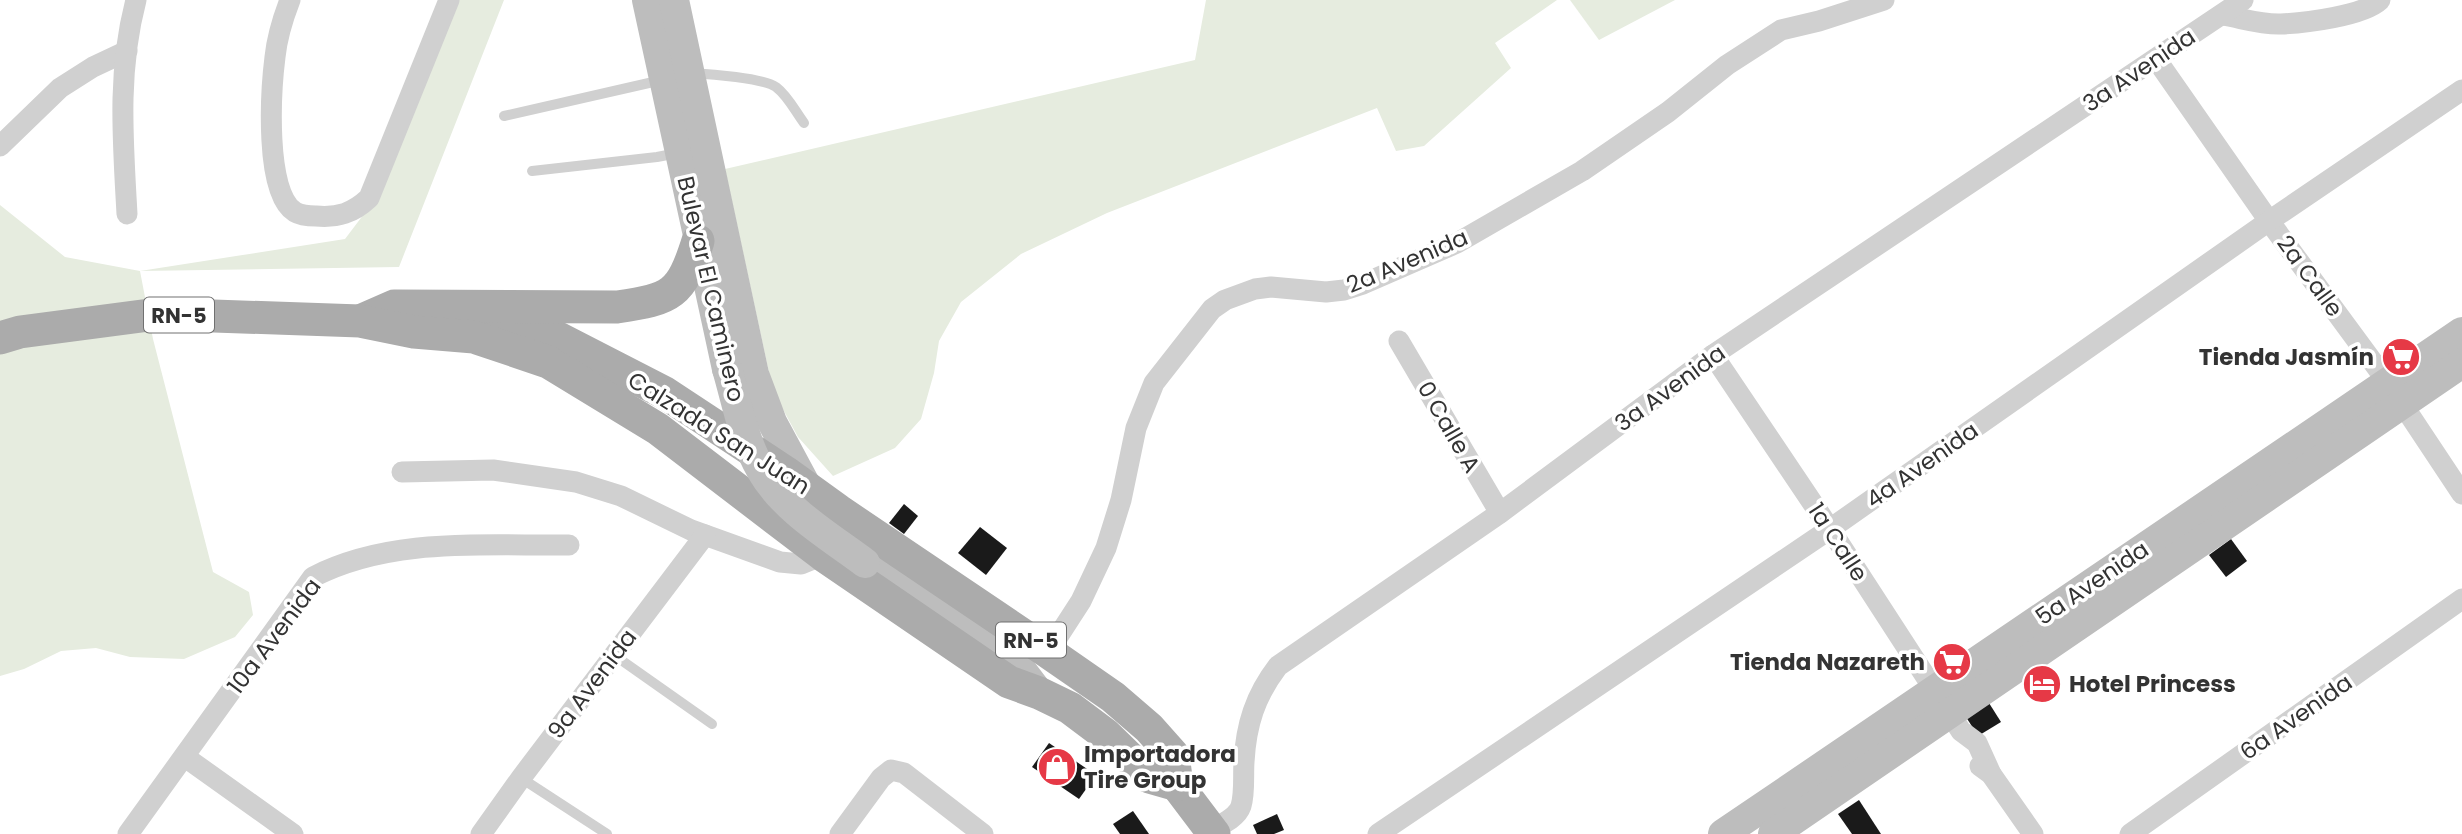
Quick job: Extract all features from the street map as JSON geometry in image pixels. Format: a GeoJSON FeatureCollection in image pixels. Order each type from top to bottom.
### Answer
{"type":"FeatureCollection","features":[{"type":"Feature","properties":{"kind":"main road","name":"Bulevar El Caminero"},"geometry":{"type":"LineString","coordinates":[[648,0],[677,76],[754,374],[772,422],[808,489]]}},
{"type":"Feature","properties":{"kind":"main road","name":"Bulevar El Caminero"},"geometry":{"type":"LineString","coordinates":[[674,0],[680,153],[727,369],[747,441],[762,472],[806,519],[865,563],[979,637],[1020,668],[1039,693]]}},
{"type":"Feature","properties":{"kind":"main road"},"geometry":{"type":"LineString","coordinates":[[360,321],[394,306],[617,307],[649,302],[664,297],[679,284],[688,272],[698,241]]}},
{"type":"Feature","properties":{"kind":"main road","name":"RN-5"},"geometry":{"type":"LineString","coordinates":[[0,338],[20,332],[157,314],[360,321]]}},
{"type":"Feature","properties":{"kind":"main road","name":"Calzada San Juan"},"geometry":{"type":"LineString","coordinates":[[360,321],[416,314],[497,321],[558,338],[665,393],[1113,697],[1174,755],[1177,785],[1213,832]]}},
{"type":"Feature","properties":{"kind":"main road","name":"Calzada San Juan"},"geometry":{"type":"LineString","coordinates":[[360,321],[414,332],[474,337],[548,362],[659,429],[817,550],[1009,682],[1070,708],[1106,735],[1149,777],[1177,785]]}},
{"type":"Feature","properties":{"kind":"main road","name":"5a Avenida"},"geometry":{"type":"LineString","coordinates":[[1773,834],[2395,394],[2462,332]]}},
{"type":"Feature","properties":{"kind":"main road","name":"5a Avenida"},"geometry":{"type":"LineString","coordinates":[[2395,394],[2462,363]]}},
{"type":"Feature","properties":{"kind":"main road"},"geometry":{"type":"LineString","coordinates":[[817,550],[846,516]]}},
{"type":"Feature","properties":{"kind":"main road","name":"5a Avenida"},"geometry":{"type":"LineString","coordinates":[[1723,834],[1948,711]]}},
{"type":"Feature","properties":{"kind":"street"},"geometry":{"type":"LineString","coordinates":[[127,214],[121,104],[136,0]]}},
{"type":"Feature","properties":{"kind":"street"},"geometry":{"type":"LineString","coordinates":[[290,0],[275,55],[271,97],[276,180],[284,200],[295,212],[326,217],[357,209],[369,198],[449,0]]}},
{"type":"Feature","properties":{"kind":"street","name":"2a Avenida"},"geometry":{"type":"LineString","coordinates":[[1048,652],[1080,601],[1106,548],[1121,500],[1136,428],[1154,383],[1212,309],[1232,296],[1255,289],[1326,292],[1354,287],[1457,243],[1582,171],[1668,112],[1727,65],[1781,30],[1819,22],[1884,0]]}},
{"type":"Feature","properties":{"kind":"street","name":"3a Avenida"},"geometry":{"type":"LineString","coordinates":[[1213,832],[1235,816],[1241,806],[1245,745],[1250,717],[1262,690],[1278,666],[1500,513],[1713,355],[2155,59],[2216,8],[2244,0]]}},
{"type":"Feature","properties":{"kind":"street"},"geometry":{"type":"LineString","coordinates":[[2216,8],[2279,24],[2330,18],[2374,6],[2380,0]]}},
{"type":"Feature","properties":{"kind":"street"},"geometry":{"type":"LineString","coordinates":[[0,146],[60,88],[93,67],[127,51]]}},
{"type":"Feature","properties":{"kind":"street","name":"2a Calle"},"geometry":{"type":"LineString","coordinates":[[2155,59],[2395,394],[2462,494]]}},
{"type":"Feature","properties":{"kind":"street","name":"4a Avenida"},"geometry":{"type":"LineString","coordinates":[[1378,834],[1830,529],[2269,220],[2462,90]]}},
{"type":"Feature","properties":{"kind":"street","name":"0 Calle A"},"geometry":{"type":"LineString","coordinates":[[1399,341],[1500,513]]}},
{"type":"Feature","properties":{"kind":"street","name":"1a Calle"},"geometry":{"type":"LineString","coordinates":[[1713,355],[1948,711],[1966,750],[1977,764],[1991,774],[2033,834]]}},
{"type":"Feature","properties":{"kind":"street"},"geometry":{"type":"LineString","coordinates":[[402,472],[493,470],[576,482],[621,496],[705,535],[789,564],[801,564],[817,550]]}},
{"type":"Feature","properties":{"kind":"street","name":"9a Avenida"},"geometry":{"type":"LineString","coordinates":[[482,834],[520,778],[705,535]]}},
{"type":"Feature","properties":{"kind":"street","name":"10a Avenida"},"geometry":{"type":"LineString","coordinates":[[128,834],[313,577],[338,564],[370,555],[410,549],[569,545]]}},
{"type":"Feature","properties":{"kind":"street","name":"6a Avenida"},"geometry":{"type":"LineString","coordinates":[[2130,834],[2462,599]]}},
{"type":"Feature","properties":{"kind":"street"},"geometry":{"type":"LineString","coordinates":[[185,757],[293,834]]}},
{"type":"Feature","properties":{"kind":"street"},"geometry":{"type":"LineString","coordinates":[[840,834],[881,778],[891,770],[904,773],[983,834]]}},
{"type":"Feature","properties":{"kind":"lane"},"geometry":{"type":"LineString","coordinates":[[504,116],[677,76],[716,74],[773,85],[785,96],[804,123]]}},
{"type":"Feature","properties":{"kind":"lane"},"geometry":{"type":"LineString","coordinates":[[532,171],[680,153]]}},
{"type":"Feature","properties":{"kind":"lane"},"geometry":{"type":"LineString","coordinates":[[614,655],[712,724]]}},
{"type":"Feature","properties":{"kind":"lane"},"geometry":{"type":"LineString","coordinates":[[520,778],[607,834]]}},
{"type":"Feature","properties":{"kind":"shaded area"},"geometry":{"type":"Polygon","coordinates":[[[446,0],[504,0],[399,267],[140,271],[345,239],[370,206],[446,0]]]}},
{"type":"Feature","properties":{"kind":"shaded area"},"geometry":{"type":"Polygon","coordinates":[[[1206,0],[1557,0],[1495,43],[1511,68],[1424,146],[1396,151],[1377,108],[1107,213],[1021,254],[961,302],[939,341],[934,373],[921,419],[895,448],[833,476],[798,437],[773,391],[725,169],[1195,60],[1206,0]]]}},
{"type":"Feature","properties":{"kind":"shaded area"},"geometry":{"type":"Polygon","coordinates":[[[1570,0],[1675,0],[1599,40],[1570,0]]]}},
{"type":"Feature","properties":{"kind":"shaded area"},"geometry":{"type":"Polygon","coordinates":[[[0,205],[65,257],[140,271],[153,339],[213,572],[249,592],[253,615],[235,637],[184,659],[130,657],[96,648],[61,651],[24,669],[0,676],[0,205]]]}},
{"type":"Feature","properties":{"kind":"building","name":"Tienda Jasmín"},"geometry":{"type":"Polygon","coordinates":[[[2406,346],[2414,358],[2396,369],[2388,357],[2406,346]]]}},
{"type":"Feature","properties":{"kind":"building"},"geometry":{"type":"Polygon","coordinates":[[[904,504],[918,516],[904,534],[889,523],[904,504]]]}},
{"type":"Feature","properties":{"kind":"building"},"geometry":{"type":"Polygon","coordinates":[[[980,527],[1007,548],[986,575],[958,553],[980,527]]]}},
{"type":"Feature","properties":{"kind":"building"},"geometry":{"type":"Polygon","coordinates":[[[2231,539],[2247,561],[2226,577],[2209,555],[2231,539]]]}},
{"type":"Feature","properties":{"kind":"building","name":"Tienda Nazareth"},"geometry":{"type":"Polygon","coordinates":[[[1954,648],[1966,664],[1951,675],[1939,659],[1954,648]]]}},
{"type":"Feature","properties":{"kind":"building","name":"Hotel Princess"},"geometry":{"type":"Polygon","coordinates":[[[2046,668],[2058,687],[2038,700],[2026,681],[2046,668]]]}},
{"type":"Feature","properties":{"kind":"building"},"geometry":{"type":"Polygon","coordinates":[[[1989,703],[2001,722],[1978,736],[1966,717],[1989,703]]]}},
{"type":"Feature","properties":{"kind":"building","name":"Importadora Tire Group"},"geometry":{"type":"Polygon","coordinates":[[[1049,743],[1096,775],[1079,799],[1032,767],[1049,743]]]}},
{"type":"Feature","properties":{"kind":"building"},"geometry":{"type":"Polygon","coordinates":[[[1859,800],[1881,834],[1852,834],[1838,814],[1859,800]]]}},
{"type":"Feature","properties":{"kind":"building"},"geometry":{"type":"Polygon","coordinates":[[[1133,811],[1149,834],[1120,834],[1113,824],[1133,811]]]}},
{"type":"Feature","properties":{"kind":"building"},"geometry":{"type":"Polygon","coordinates":[[[1277,814],[1284,830],[1274,834],[1257,834],[1253,825],[1277,814]]]}},
{"type":"Feature","properties":{"kind":"place","name":"Tienda Jasmín"},"geometry":{"type":"Point","coordinates":[2401,357]}},
{"type":"Feature","properties":{"kind":"place","name":"Tienda Nazareth"},"geometry":{"type":"Point","coordinates":[1952,662]}},
{"type":"Feature","properties":{"kind":"place","name":"Hotel Princess"},"geometry":{"type":"Point","coordinates":[2042,684]}},
{"type":"Feature","properties":{"kind":"place","name":"Importadora Tire Group"},"geometry":{"type":"Point","coordinates":[1057,767]}}]}
